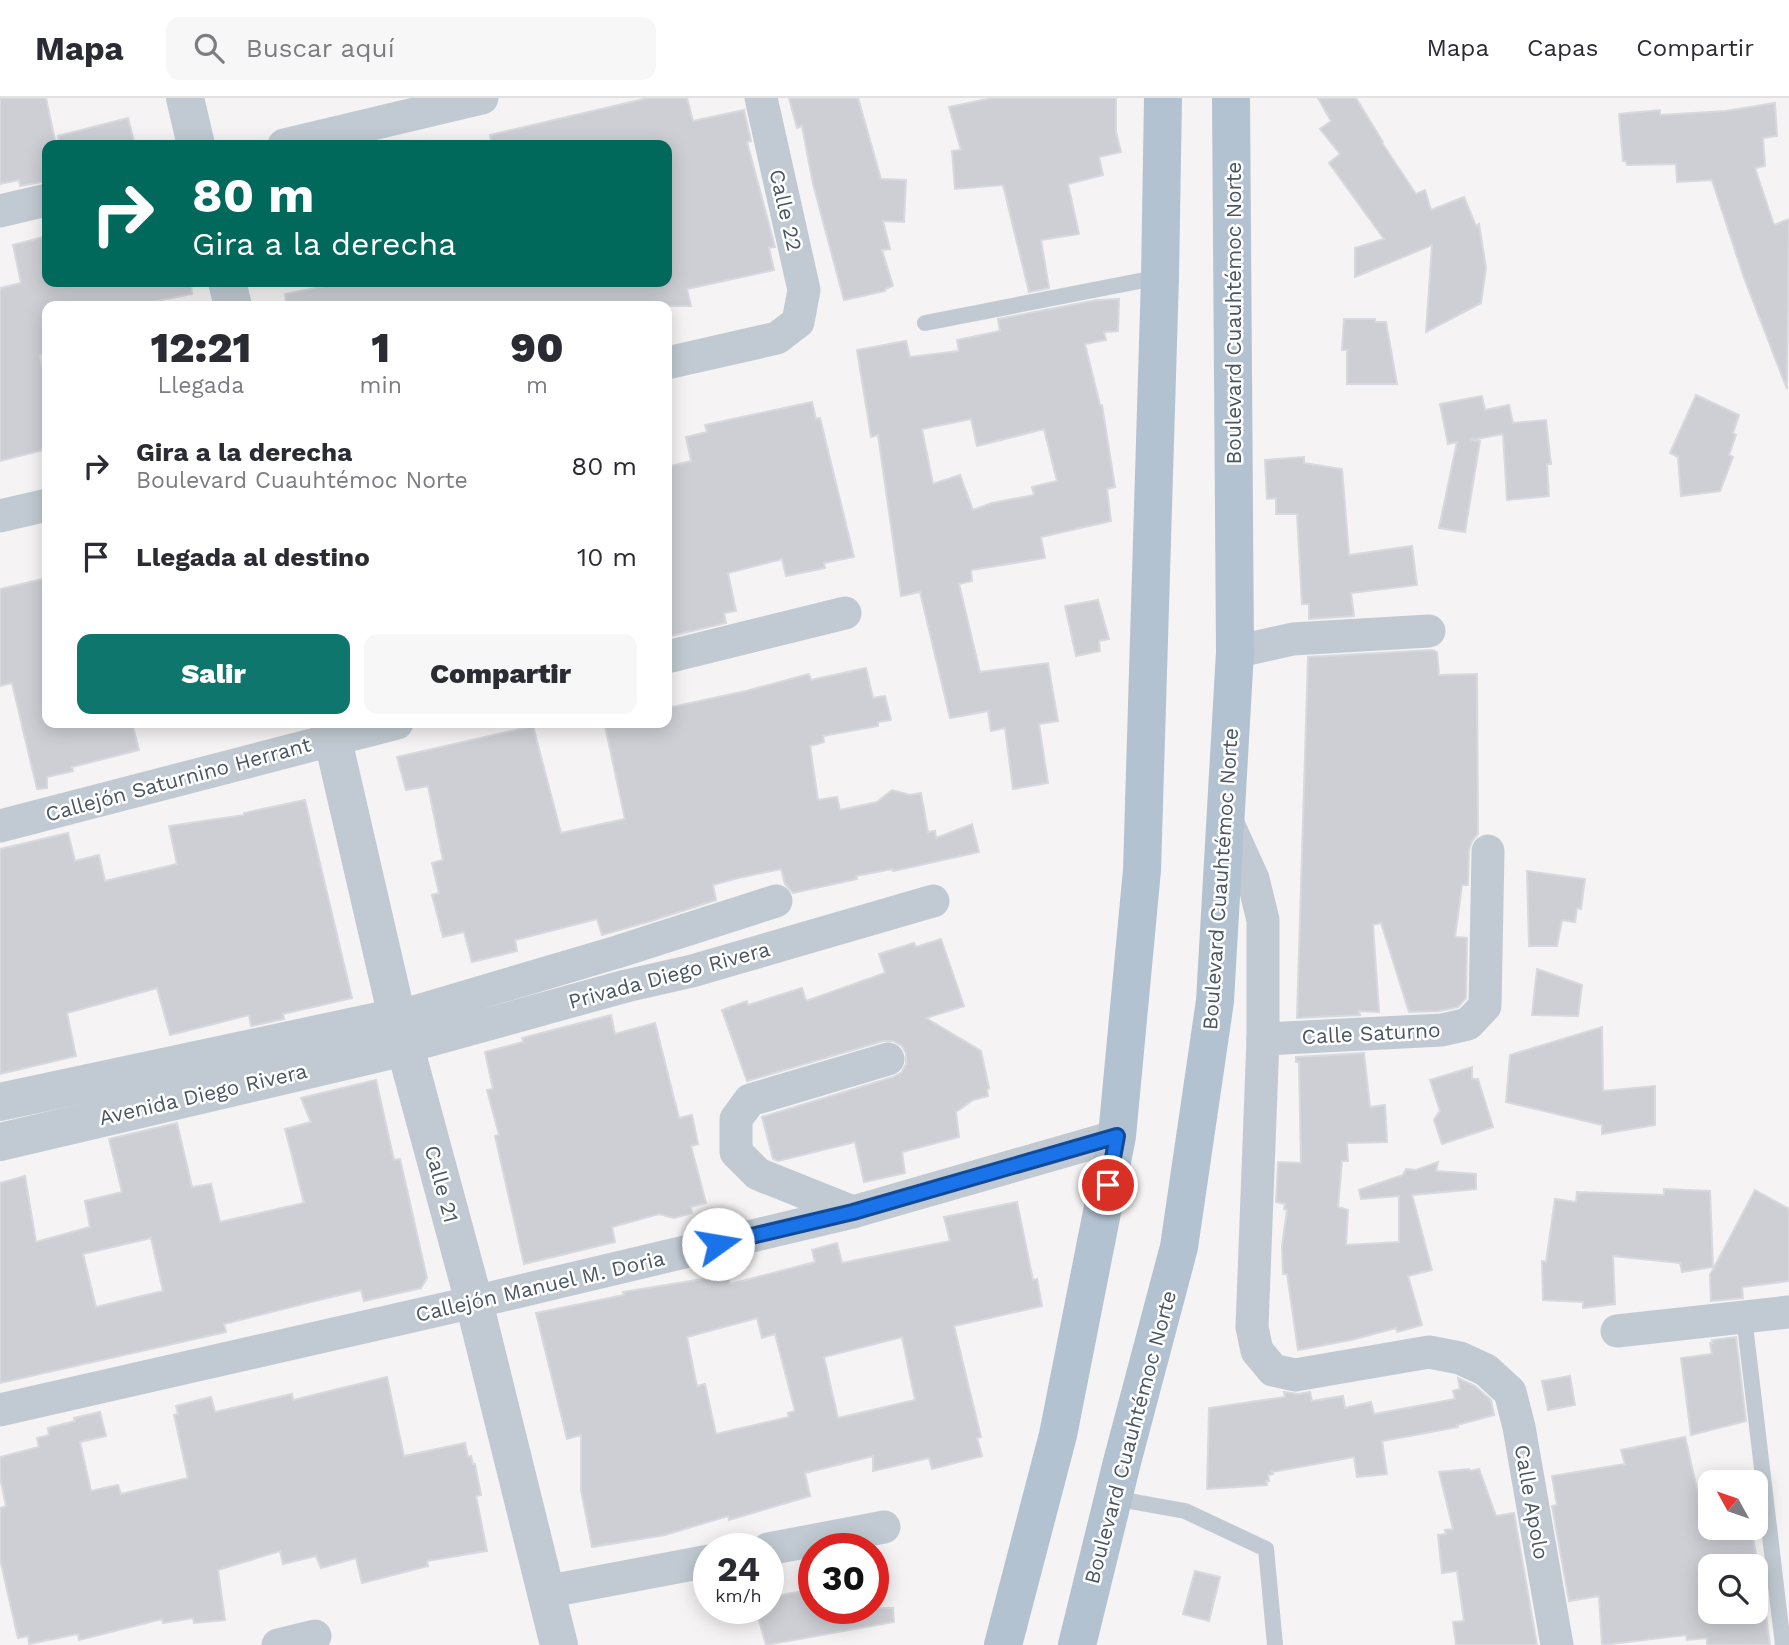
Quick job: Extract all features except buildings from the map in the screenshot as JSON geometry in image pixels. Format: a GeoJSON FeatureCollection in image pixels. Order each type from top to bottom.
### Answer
{"type":"FeatureCollection","features":[{"type":"Feature","properties":{"kind":"main road"},"geometry":{"type":"LineString","coordinates":[[1003,1645],[1058,1435],[1117,1136],[1142,870],[1163,98]]}},
{"type":"Feature","properties":{"kind":"main road","name":"Boulevard Cuauhtémoc Norte"},"geometry":{"type":"LineString","coordinates":[[1077,1645],[1179,1247],[1215,1001],[1235,652],[1231,98]]}},
{"type":"Feature","properties":{"kind":"street"},"geometry":{"type":"LineString","coordinates":[[185,98],[195,140]]}},
{"type":"Feature","properties":{"kind":"street"},"geometry":{"type":"LineString","coordinates":[[305,140],[482,98]]}},
{"type":"Feature","properties":{"kind":"street","name":"Calle 22"},"geometry":{"type":"LineString","coordinates":[[672,362],[777,338],[799,322],[804,290],[761,98]]}},
{"type":"Feature","properties":{"kind":"street"},"geometry":{"type":"LineString","coordinates":[[0,211],[42,201]]}},
{"type":"Feature","properties":{"kind":"street"},"geometry":{"type":"LineString","coordinates":[[0,516],[42,506]]}},
{"type":"Feature","properties":{"kind":"street"},"geometry":{"type":"LineString","coordinates":[[672,656],[845,613]]}},
{"type":"Feature","properties":{"kind":"street"},"geometry":{"type":"LineString","coordinates":[[1235,652],[1293,639],[1429,631]]}},
{"type":"Feature","properties":{"kind":"street","name":"Callejón Saturnino Herrant"},"geometry":{"type":"LineString","coordinates":[[0,825],[331,731],[356,728]]}},
{"type":"Feature","properties":{"kind":"street","name":"Calle 21"},"geometry":{"type":"LineString","coordinates":[[331,731],[401,1032],[474,1302],[559,1645]]}},
{"type":"Feature","properties":{"kind":"street"},"geometry":{"type":"LineString","coordinates":[[1225,817],[1253,879],[1263,920],[1263,1039]]}},
{"type":"Feature","properties":{"kind":"street","name":"Calle Saturno"},"geometry":{"type":"LineString","coordinates":[[1263,1039],[1442,1030],[1468,1024],[1485,1006],[1488,851]]}},
{"type":"Feature","properties":{"kind":"street","name":"Privada Diego Rivera"},"geometry":{"type":"LineString","coordinates":[[401,1032],[617,952],[775,901]]}},
{"type":"Feature","properties":{"kind":"street","name":"Privada Diego Rivera"},"geometry":{"type":"LineString","coordinates":[[401,1032],[692,971],[933,901]]}},
{"type":"Feature","properties":{"kind":"street","name":"Avenida Diego Rivera"},"geometry":{"type":"LineString","coordinates":[[0,1102],[401,1032]]}},
{"type":"Feature","properties":{"kind":"street","name":"Avenida Diego Rivera"},"geometry":{"type":"LineString","coordinates":[[0,1142],[401,1032]]}},
{"type":"Feature","properties":{"kind":"street","name":"Calle Apolo"},"geometry":{"type":"LineString","coordinates":[[1263,1039],[1252,1327],[1257,1351],[1273,1370],[1295,1376],[1429,1352],[1460,1358],[1486,1370],[1510,1392],[1557,1645]]}},
{"type":"Feature","properties":{"kind":"street"},"geometry":{"type":"LineString","coordinates":[[853,1212],[758,1174],[736,1152],[736,1119],[750,1100],[888,1059]]}},
{"type":"Feature","properties":{"kind":"street","name":"Callejón Manuel M. Doria"},"geometry":{"type":"LineString","coordinates":[[0,1410],[853,1212],[1117,1136]]}},
{"type":"Feature","properties":{"kind":"street"},"geometry":{"type":"LineString","coordinates":[[1617,1331],[1789,1312]]}},
{"type":"Feature","properties":{"kind":"street"},"geometry":{"type":"LineString","coordinates":[[784,1546],[884,1527]]}},
{"type":"Feature","properties":{"kind":"street"},"geometry":{"type":"LineString","coordinates":[[545,1592],[693,1564]]}},
{"type":"Feature","properties":{"kind":"street"},"geometry":{"type":"LineString","coordinates":[[278,1645],[315,1636]]}},
{"type":"Feature","properties":{"kind":"lane"},"geometry":{"type":"LineString","coordinates":[[925,323],[1160,277]]}},
{"type":"Feature","properties":{"kind":"lane"},"geometry":{"type":"LineString","coordinates":[[1744,1317],[1783,1645]]}},
{"type":"Feature","properties":{"kind":"lane"},"geometry":{"type":"LineString","coordinates":[[1113,1499],[1185,1511],[1266,1549],[1275,1645]]}},
{"type":"Feature","properties":{"kind":"route"},"geometry":{"type":"LineString","coordinates":[[718,1244],[853,1212],[1117,1136],[1108,1185]]}}]}
